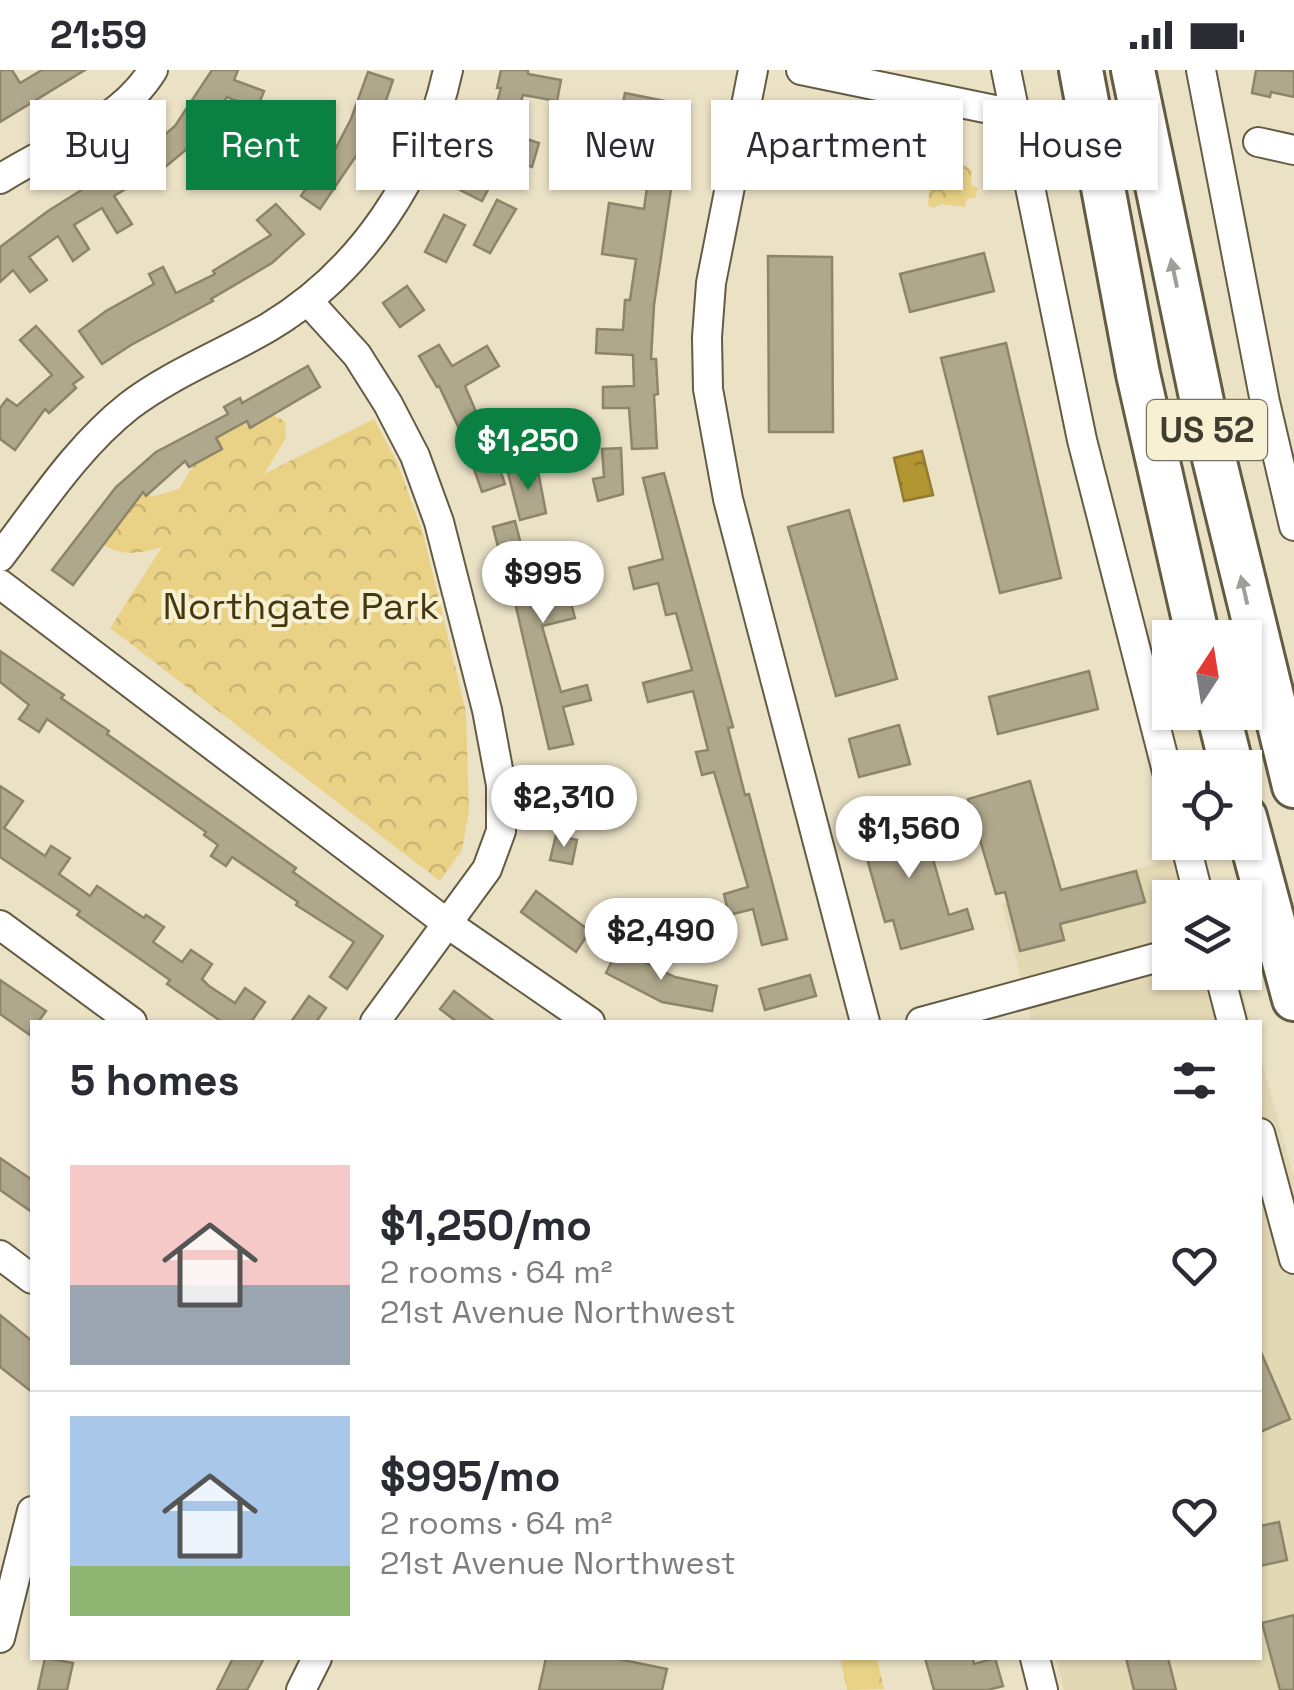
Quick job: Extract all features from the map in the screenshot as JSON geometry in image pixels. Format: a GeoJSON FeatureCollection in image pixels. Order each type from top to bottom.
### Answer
{"type":"FeatureCollection","features":[{"type":"Feature","properties":{"kind":"highway","name":"US 52"},"geometry":{"type":"LineString","coordinates":[[1081,70],[1138,374],[1194,620]]}},
{"type":"Feature","properties":{"kind":"highway","name":"US 52"},"geometry":{"type":"LineString","coordinates":[[1134,70],[1212,450],[1294,786]]}},
{"type":"Feature","properties":{"kind":"highway"},"geometry":{"type":"LineString","coordinates":[[1257,860],[1294,999]]}},
{"type":"Feature","properties":{"kind":"street"},"geometry":{"type":"LineString","coordinates":[[0,179],[106,118],[128,102],[153,70]]}},
{"type":"Feature","properties":{"kind":"street"},"geometry":{"type":"LineString","coordinates":[[0,558],[80,452],[118,416],[166,383],[308,301],[372,235],[409,180],[448,70]]}},
{"type":"Feature","properties":{"kind":"street"},"geometry":{"type":"LineString","coordinates":[[754,70],[711,284],[706,337],[708,389],[728,499],[863,1020]]}},
{"type":"Feature","properties":{"kind":"street"},"geometry":{"type":"LineString","coordinates":[[800,70],[983,108]]}},
{"type":"Feature","properties":{"kind":"street"},"geometry":{"type":"LineString","coordinates":[[1006,70],[1011,100]]}},
{"type":"Feature","properties":{"kind":"street"},"geometry":{"type":"LineString","coordinates":[[1201,70],[1294,526]]}},
{"type":"Feature","properties":{"kind":"street"},"geometry":{"type":"LineString","coordinates":[[1258,142],[1294,150]]}},
{"type":"Feature","properties":{"kind":"street"},"geometry":{"type":"LineString","coordinates":[[1030,190],[1079,424],[1162,750]]}},
{"type":"Feature","properties":{"kind":"street"},"geometry":{"type":"LineString","coordinates":[[308,301],[357,355],[415,456],[439,522],[487,710],[500,784],[501,831],[487,869],[377,1020]]}},
{"type":"Feature","properties":{"kind":"street"},"geometry":{"type":"LineString","coordinates":[[0,584],[448,924],[587,1020]]}},
{"type":"Feature","properties":{"kind":"street"},"geometry":{"type":"LineString","coordinates":[[0,925],[129,1020]]}},
{"type":"Feature","properties":{"kind":"street"},"geometry":{"type":"LineString","coordinates":[[928,1020],[1152,959]]}},
{"type":"Feature","properties":{"kind":"street"},"geometry":{"type":"LineString","coordinates":[[1224,990],[1231,1020]]}},
{"type":"Feature","properties":{"kind":"street"},"geometry":{"type":"LineString","coordinates":[[1262,1140],[1294,1259]]}},
{"type":"Feature","properties":{"kind":"street"},"geometry":{"type":"LineString","coordinates":[[0,1254],[30,1277]]}},
{"type":"Feature","properties":{"kind":"street"},"geometry":{"type":"LineString","coordinates":[[0,1638],[30,1518]]}},
{"type":"Feature","properties":{"kind":"street"},"geometry":{"type":"LineString","coordinates":[[301,1690],[316,1660]]}},
{"type":"Feature","properties":{"kind":"street"},"geometry":{"type":"LineString","coordinates":[[1036,1660],[1043,1690]]}},
{"type":"Feature","properties":{"kind":"shaded area"},"geometry":{"type":"Polygon","coordinates":[[[1205,861],[1211,880],[1152,880],[1152,990],[1242,990],[1250,1020],[1031,1020],[1002,903],[1164,862],[1205,861]]]}},
{"type":"Feature","properties":{"kind":"shaded area"},"geometry":{"type":"Polygon","coordinates":[[[1262,1062],[1294,1178],[1294,1690],[1064,1690],[1056,1660],[1262,1660],[1262,1062]]]}},
{"type":"Feature","properties":{"kind":"green space"},"geometry":{"type":"Polygon","coordinates":[[[963,165],[972,171],[971,185],[978,188],[975,198],[967,199],[965,207],[928,205],[929,190],[963,190],[963,165]]]}},
{"type":"Feature","properties":{"kind":"green space","name":"Northgate Park"},"geometry":{"type":"Polygon","coordinates":[[[272,415],[285,421],[286,438],[264,474],[374,419],[397,462],[423,533],[466,712],[469,811],[462,850],[440,881],[110,628],[162,547],[127,553],[94,539],[125,492],[154,496],[179,489],[218,425],[272,415]]]}},
{"type":"Feature","properties":{"kind":"green space"},"geometry":{"type":"Polygon","coordinates":[[[840,1660],[877,1660],[884,1689],[847,1690],[840,1660]]]}},
{"type":"Feature","properties":{"kind":"water"},"geometry":{"type":"Polygon","coordinates":[[[922,451],[933,495],[904,501],[894,458],[922,451]]]}},
{"type":"Feature","properties":{"kind":"building"},"geometry":{"type":"Polygon","coordinates":[[[0,70],[12,70],[20,83],[42,70],[85,70],[30,100],[0,122],[0,70]]]}},
{"type":"Feature","properties":{"kind":"building"},"geometry":{"type":"Polygon","coordinates":[[[212,70],[238,70],[234,80],[264,91],[260,100],[192,100],[212,70]]]}},
{"type":"Feature","properties":{"kind":"building"},"geometry":{"type":"Polygon","coordinates":[[[501,70],[528,70],[528,74],[561,80],[557,100],[523,95],[522,100],[498,100],[501,88],[497,88],[501,70]]]}},
{"type":"Feature","properties":{"kind":"building"},"geometry":{"type":"Polygon","coordinates":[[[1256,70],[1294,71],[1294,97],[1252,93],[1256,70]]]}},
{"type":"Feature","properties":{"kind":"building"},"geometry":{"type":"Polygon","coordinates":[[[368,72],[393,80],[386,100],[358,100],[368,72]]]}},
{"type":"Feature","properties":{"kind":"building"},"geometry":{"type":"Polygon","coordinates":[[[625,93],[660,100],[623,100],[625,93]]]}},
{"type":"Feature","properties":{"kind":"building"},"geometry":{"type":"Polygon","coordinates":[[[356,105],[356,156],[336,185],[336,148],[356,105]]]}},
{"type":"Feature","properties":{"kind":"building"},"geometry":{"type":"Polygon","coordinates":[[[186,109],[186,150],[166,166],[166,134],[186,109]]]}},
{"type":"Feature","properties":{"kind":"building"},"geometry":{"type":"Polygon","coordinates":[[[529,140],[539,143],[532,167],[529,166],[529,140]]]}},
{"type":"Feature","properties":{"kind":"building"},"geometry":{"type":"Polygon","coordinates":[[[82,190],[124,190],[114,196],[132,224],[117,233],[102,208],[74,225],[89,249],[73,261],[58,236],[29,257],[47,280],[30,292],[13,270],[0,282],[0,247],[82,190]]]}},
{"type":"Feature","properties":{"kind":"building"},"geometry":{"type":"Polygon","coordinates":[[[305,190],[333,190],[320,209],[301,196],[305,190]]]}},
{"type":"Feature","properties":{"kind":"building"},"geometry":{"type":"Polygon","coordinates":[[[460,190],[488,190],[482,201],[460,190]]]}},
{"type":"Feature","properties":{"kind":"building"},"geometry":{"type":"Polygon","coordinates":[[[647,190],[671,190],[654,305],[651,359],[656,359],[657,448],[632,449],[629,408],[603,408],[603,387],[634,386],[633,355],[596,353],[597,329],[623,330],[625,300],[630,300],[636,259],[602,254],[609,203],[644,209],[647,190]]]}},
{"type":"Feature","properties":{"kind":"building"},"geometry":{"type":"Polygon","coordinates":[[[497,200],[516,209],[490,253],[474,245],[497,200]]]}},
{"type":"Feature","properties":{"kind":"building"},"geometry":{"type":"Polygon","coordinates":[[[276,204],[304,234],[272,263],[213,301],[102,364],[79,331],[154,284],[149,274],[163,267],[176,293],[215,274],[213,271],[271,235],[257,220],[276,204]]]}},
{"type":"Feature","properties":{"kind":"building"},"geometry":{"type":"Polygon","coordinates":[[[444,215],[465,225],[446,262],[425,252],[444,215]]]}},
{"type":"Feature","properties":{"kind":"building"},"geometry":{"type":"Polygon","coordinates":[[[984,253],[994,291],[910,312],[900,274],[984,253]]]}},
{"type":"Feature","properties":{"kind":"building"},"geometry":{"type":"Polygon","coordinates":[[[768,256],[832,257],[833,432],[769,432],[768,256]]]}},
{"type":"Feature","properties":{"kind":"building"},"geometry":{"type":"Polygon","coordinates":[[[407,286],[424,310],[400,327],[383,303],[407,286]]]}},
{"type":"Feature","properties":{"kind":"building"},"geometry":{"type":"Polygon","coordinates":[[[36,326],[83,377],[49,413],[45,409],[15,450],[0,439],[0,408],[7,399],[17,406],[52,375],[20,340],[36,326]]]}},
{"type":"Feature","properties":{"kind":"building"},"geometry":{"type":"Polygon","coordinates":[[[1006,343],[1061,578],[1000,593],[941,358],[1006,343]]]}},
{"type":"Feature","properties":{"kind":"building"},"geometry":{"type":"Polygon","coordinates":[[[439,345],[452,366],[487,346],[499,366],[465,386],[482,426],[506,417],[512,432],[490,441],[505,484],[482,492],[463,437],[439,386],[419,356],[439,345]]]}},
{"type":"Feature","properties":{"kind":"building"},"geometry":{"type":"Polygon","coordinates":[[[308,366],[320,387],[250,428],[247,421],[216,438],[222,449],[189,467],[185,461],[146,496],[143,492],[73,585],[52,570],[116,487],[156,452],[228,414],[224,407],[240,398],[242,403],[308,366]]]}},
{"type":"Feature","properties":{"kind":"building"},"geometry":{"type":"Polygon","coordinates":[[[621,448],[623,494],[598,501],[593,479],[604,477],[602,449],[621,448]]]}},
{"type":"Feature","properties":{"kind":"building"},"geometry":{"type":"Polygon","coordinates":[[[537,466],[546,513],[520,520],[508,473],[537,466]]]}},
{"type":"Feature","properties":{"kind":"building"},"geometry":{"type":"Polygon","coordinates":[[[664,473],[733,727],[728,728],[745,795],[749,794],[787,939],[762,945],[753,909],[729,915],[724,894],[748,887],[714,772],[702,775],[696,752],[708,750],[693,691],[648,702],[643,683],[692,670],[676,613],[666,615],[658,583],[634,589],[629,568],[663,559],[643,478],[664,473]]]}},
{"type":"Feature","properties":{"kind":"building"},"geometry":{"type":"Polygon","coordinates":[[[849,510],[897,679],[836,696],[788,527],[849,510]]]}},
{"type":"Feature","properties":{"kind":"building"},"geometry":{"type":"Polygon","coordinates":[[[515,521],[529,576],[589,561],[595,584],[568,591],[575,618],[542,626],[561,692],[587,685],[591,700],[563,707],[573,744],[549,749],[513,594],[510,595],[493,527],[515,521]]]}},
{"type":"Feature","properties":{"kind":"building"},"geometry":{"type":"Polygon","coordinates":[[[0,651],[383,936],[347,989],[330,977],[354,942],[232,857],[226,866],[211,856],[218,845],[204,835],[206,832],[47,719],[39,732],[19,719],[29,705],[0,682],[0,651]]]}},
{"type":"Feature","properties":{"kind":"building"},"geometry":{"type":"Polygon","coordinates":[[[1089,671],[1098,709],[998,734],[989,697],[1089,671]]]}},
{"type":"Feature","properties":{"kind":"building"},"geometry":{"type":"Polygon","coordinates":[[[899,725],[910,764],[859,777],[849,739],[899,725]]]}},
{"type":"Feature","properties":{"kind":"building"},"geometry":{"type":"Polygon","coordinates":[[[1030,781],[1061,890],[1136,871],[1145,902],[1060,924],[1064,940],[1020,951],[1005,892],[996,894],[968,799],[1030,781]]]}},
{"type":"Feature","properties":{"kind":"building"},"geometry":{"type":"Polygon","coordinates":[[[0,786],[23,801],[4,828],[45,856],[51,846],[70,858],[59,874],[90,896],[97,886],[164,927],[153,942],[182,962],[191,950],[212,964],[202,979],[235,1003],[245,988],[265,1002],[252,1020],[219,1020],[77,915],[80,911],[0,857],[0,786]]]}},
{"type":"Feature","properties":{"kind":"building"},"geometry":{"type":"Polygon","coordinates":[[[919,810],[949,915],[967,909],[973,929],[901,949],[893,920],[885,922],[858,827],[919,810]]]}},
{"type":"Feature","properties":{"kind":"building"},"geometry":{"type":"Polygon","coordinates":[[[556,835],[577,840],[572,864],[550,860],[556,835]]]}},
{"type":"Feature","properties":{"kind":"building"},"geometry":{"type":"Polygon","coordinates":[[[536,891],[590,931],[576,952],[521,912],[536,891]]]}},
{"type":"Feature","properties":{"kind":"building"},"geometry":{"type":"Polygon","coordinates":[[[618,949],[675,977],[717,986],[712,1011],[662,1002],[606,973],[618,949]]]}},
{"type":"Feature","properties":{"kind":"building"},"geometry":{"type":"Polygon","coordinates":[[[810,975],[816,996],[765,1010],[759,989],[810,975]]]}},
{"type":"Feature","properties":{"kind":"building"},"geometry":{"type":"Polygon","coordinates":[[[0,980],[46,1011],[39,1020],[30,1020],[30,1035],[0,1014],[0,980]]]}},
{"type":"Feature","properties":{"kind":"building"},"geometry":{"type":"Polygon","coordinates":[[[454,991],[492,1020],[454,1020],[440,1009],[454,991]]]}},
{"type":"Feature","properties":{"kind":"building"},"geometry":{"type":"Polygon","coordinates":[[[309,996],[326,1008],[317,1020],[292,1020],[309,996]]]}},
{"type":"Feature","properties":{"kind":"building"},"geometry":{"type":"Polygon","coordinates":[[[0,1158],[30,1179],[30,1211],[0,1190],[0,1158]]]}},
{"type":"Feature","properties":{"kind":"building"},"geometry":{"type":"Polygon","coordinates":[[[0,1315],[30,1339],[30,1390],[0,1367],[0,1315]]]}},
{"type":"Feature","properties":{"kind":"building"},"geometry":{"type":"Polygon","coordinates":[[[1262,1355],[1290,1419],[1262,1431],[1262,1355]]]}},
{"type":"Feature","properties":{"kind":"building"},"geometry":{"type":"Polygon","coordinates":[[[1279,1522],[1287,1560],[1262,1566],[1262,1526],[1279,1522]]]}},
{"type":"Feature","properties":{"kind":"building"},"geometry":{"type":"Polygon","coordinates":[[[1294,1615],[1294,1690],[1280,1690],[1262,1623],[1294,1615]]]}},
{"type":"Feature","properties":{"kind":"building"},"geometry":{"type":"Polygon","coordinates":[[[45,1660],[73,1663],[67,1690],[38,1690],[45,1660]]]}},
{"type":"Feature","properties":{"kind":"building"},"geometry":{"type":"Polygon","coordinates":[[[232,1660],[263,1660],[247,1690],[217,1690],[232,1660]]]}},
{"type":"Feature","properties":{"kind":"building"},"geometry":{"type":"Polygon","coordinates":[[[546,1660],[623,1660],[667,1669],[662,1690],[539,1690],[546,1660]]]}},
{"type":"Feature","properties":{"kind":"building"},"geometry":{"type":"Polygon","coordinates":[[[926,1660],[973,1660],[974,1664],[996,1660],[1003,1686],[988,1690],[934,1690],[926,1660]]]}},
{"type":"Feature","properties":{"kind":"building"},"geometry":{"type":"Polygon","coordinates":[[[1126,1660],[1168,1660],[1176,1690],[1134,1690],[1126,1660]]]}}]}
